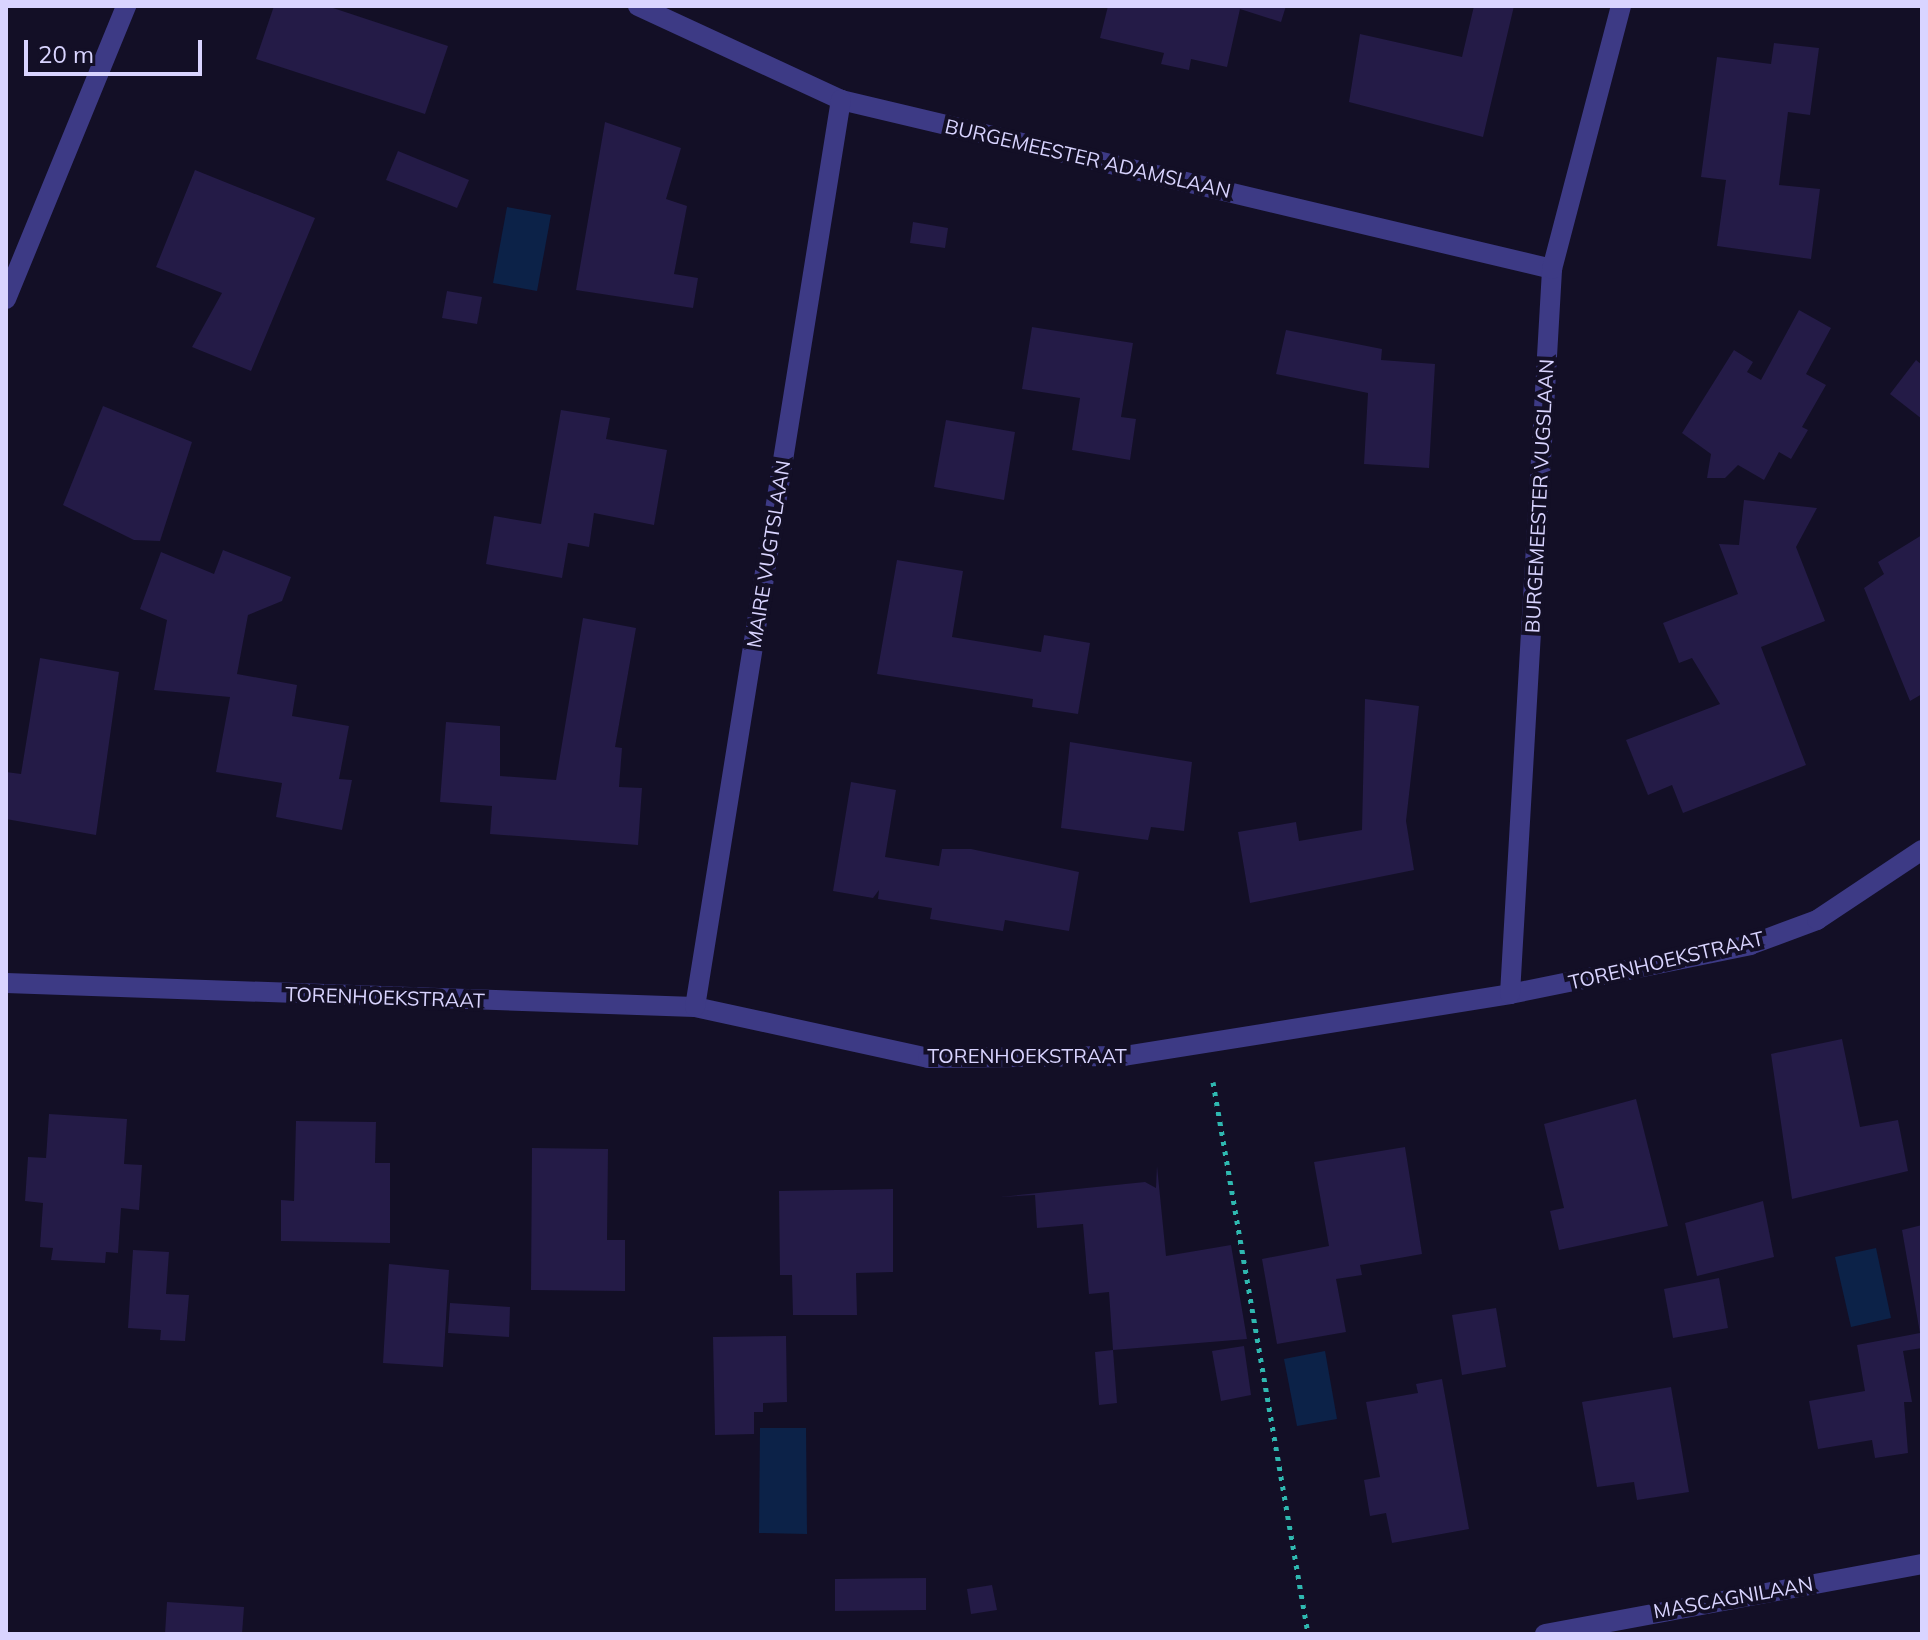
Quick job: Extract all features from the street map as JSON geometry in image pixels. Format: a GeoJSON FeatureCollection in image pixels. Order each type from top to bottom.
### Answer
{"type":"FeatureCollection","features":[{"type":"Feature","properties":{"kind":"street"},"geometry":{"type":"LineString","coordinates":[[6,299],[126,6]]}},
{"type":"Feature","properties":{"kind":"street","name":"BURGEMEESTER ADAMSLAAN"},"geometry":{"type":"LineString","coordinates":[[638,6],[841,100],[1552,269]]}},
{"type":"Feature","properties":{"kind":"street","name":"BURGEMEESTER VUGSLAAN"},"geometry":{"type":"LineString","coordinates":[[1510,994],[1552,269],[1621,6]]}},
{"type":"Feature","properties":{"kind":"street","name":"MAIRE VUGTSLAAN"},"geometry":{"type":"LineString","coordinates":[[695,1007],[841,100]]}},
{"type":"Feature","properties":{"kind":"street","name":"TORENHOEKSTRAAT"},"geometry":{"type":"LineString","coordinates":[[6,983],[695,1007],[928,1058],[1124,1056],[1510,994],[1750,945],[1827,914],[1922,850]]}},
{"type":"Feature","properties":{"kind":"street","name":"MASCAGNILAAN"},"geometry":{"type":"LineString","coordinates":[[1545,1634],[1922,1564]]}},
{"type":"Feature","properties":{"kind":"path"},"geometry":{"type":"LineString","coordinates":[[1207,1045],[1308,1634]]}},
{"type":"Feature","properties":{"kind":"water"},"geometry":{"type":"Polygon","coordinates":[[[507,207],[551,215],[537,291],[493,283],[507,207]]]}},
{"type":"Feature","properties":{"kind":"water"},"geometry":{"type":"Polygon","coordinates":[[[1876,1248],[1891,1318],[1851,1327],[1835,1257],[1876,1248]]]}},
{"type":"Feature","properties":{"kind":"water"},"geometry":{"type":"Polygon","coordinates":[[[1325,1351],[1337,1419],[1297,1426],[1284,1359],[1325,1351]]]}},
{"type":"Feature","properties":{"kind":"water"},"geometry":{"type":"Polygon","coordinates":[[[760,1428],[806,1428],[807,1534],[759,1533],[760,1428]]]}},
{"type":"Feature","properties":{"kind":"building"},"geometry":{"type":"Polygon","coordinates":[[[274,6],[327,6],[448,46],[425,114],[256,59],[274,6]]]}},
{"type":"Feature","properties":{"kind":"building"},"geometry":{"type":"Polygon","coordinates":[[[1108,6],[1286,6],[1281,22],[1240,9],[1227,67],[1191,59],[1189,70],[1161,64],[1164,53],[1100,38],[1108,6]]]}},
{"type":"Feature","properties":{"kind":"building"},"geometry":{"type":"Polygon","coordinates":[[[1474,6],[1514,6],[1483,137],[1349,102],[1360,34],[1462,57],[1474,6]]]}},
{"type":"Feature","properties":{"kind":"building"},"geometry":{"type":"Polygon","coordinates":[[[1774,43],[1819,48],[1810,115],[1788,112],[1779,185],[1820,189],[1811,259],[1717,246],[1726,180],[1701,177],[1717,57],[1771,64],[1774,43]]]}},
{"type":"Feature","properties":{"kind":"building"},"geometry":{"type":"Polygon","coordinates":[[[605,122],[681,148],[666,199],[687,206],[674,274],[698,278],[693,308],[576,290],[605,122]]]}},
{"type":"Feature","properties":{"kind":"building"},"geometry":{"type":"Polygon","coordinates":[[[398,151],[469,180],[457,208],[386,180],[398,151]]]}},
{"type":"Feature","properties":{"kind":"building"},"geometry":{"type":"Polygon","coordinates":[[[195,170],[315,218],[251,371],[192,347],[222,293],[156,267],[195,170]]]}},
{"type":"Feature","properties":{"kind":"building"},"geometry":{"type":"Polygon","coordinates":[[[913,222],[948,228],[945,248],[910,243],[913,222]]]}},
{"type":"Feature","properties":{"kind":"building"},"geometry":{"type":"Polygon","coordinates":[[[447,291],[482,297],[477,324],[442,318],[447,291]]]}},
{"type":"Feature","properties":{"kind":"building"},"geometry":{"type":"Polygon","coordinates":[[[1799,310],[1831,328],[1806,374],[1826,385],[1802,427],[1808,430],[1791,459],[1779,452],[1764,480],[1738,465],[1725,478],[1707,478],[1711,454],[1682,433],[1734,350],[1753,362],[1747,372],[1761,380],[1799,310]]]}},
{"type":"Feature","properties":{"kind":"building"},"geometry":{"type":"Polygon","coordinates":[[[1032,327],[1133,343],[1121,417],[1136,419],[1130,460],[1072,450],[1080,398],[1022,389],[1032,327]]]}},
{"type":"Feature","properties":{"kind":"building"},"geometry":{"type":"Polygon","coordinates":[[[1286,330],[1382,349],[1381,360],[1435,364],[1429,468],[1364,464],[1368,393],[1276,374],[1286,330]]]}},
{"type":"Feature","properties":{"kind":"building"},"geometry":{"type":"Polygon","coordinates":[[[1916,360],[1922,365],[1922,419],[1890,394],[1916,360]]]}},
{"type":"Feature","properties":{"kind":"building"},"geometry":{"type":"Polygon","coordinates":[[[103,406],[192,442],[160,541],[134,540],[63,505],[103,406]]]}},
{"type":"Feature","properties":{"kind":"building"},"geometry":{"type":"Polygon","coordinates":[[[561,410],[610,418],[606,439],[667,450],[654,525],[594,513],[589,547],[568,543],[562,578],[486,564],[494,516],[541,524],[561,410]]]}},
{"type":"Feature","properties":{"kind":"building"},"geometry":{"type":"Polygon","coordinates":[[[946,420],[1015,432],[1004,500],[934,487],[946,420]]]}},
{"type":"Feature","properties":{"kind":"building"},"geometry":{"type":"Polygon","coordinates":[[[1744,500],[1817,508],[1796,547],[1825,621],[1761,647],[1806,765],[1683,813],[1672,785],[1648,795],[1626,740],[1720,704],[1692,658],[1679,663],[1663,623],[1738,594],[1719,544],[1739,545],[1744,500]]]}},
{"type":"Feature","properties":{"kind":"building"},"geometry":{"type":"Polygon","coordinates":[[[1922,535],[1922,694],[1910,701],[1864,588],[1884,574],[1878,562],[1922,535]]]}},
{"type":"Feature","properties":{"kind":"building"},"geometry":{"type":"Polygon","coordinates":[[[223,550],[291,577],[282,601],[248,615],[237,674],[297,685],[292,716],[349,726],[339,779],[352,780],[342,830],[276,817],[282,783],[216,772],[230,697],[154,690],[167,620],[140,609],[161,552],[214,574],[223,550]]]}},
{"type":"Feature","properties":{"kind":"building"},"geometry":{"type":"Polygon","coordinates":[[[897,560],[963,571],[952,637],[1041,652],[1044,635],[1090,643],[1078,714],[1032,707],[1033,699],[877,674],[897,560]]]}},
{"type":"Feature","properties":{"kind":"building"},"geometry":{"type":"Polygon","coordinates":[[[583,618],[636,628],[615,747],[622,748],[619,787],[642,788],[638,845],[490,834],[492,806],[440,802],[446,722],[500,726],[500,776],[556,780],[583,618]]]}},
{"type":"Feature","properties":{"kind":"building"},"geometry":{"type":"Polygon","coordinates":[[[40,658],[119,672],[96,835],[6,819],[6,772],[21,774],[40,658]]]}},
{"type":"Feature","properties":{"kind":"building"},"geometry":{"type":"Polygon","coordinates":[[[1365,699],[1419,706],[1406,821],[1414,870],[1250,903],[1238,832],[1296,822],[1299,841],[1362,830],[1365,699]]]}},
{"type":"Feature","properties":{"kind":"building"},"geometry":{"type":"Polygon","coordinates":[[[1070,742],[1192,762],[1184,831],[1151,827],[1148,840],[1061,828],[1070,742]]]}},
{"type":"Feature","properties":{"kind":"building"},"geometry":{"type":"Polygon","coordinates":[[[851,782],[896,790],[885,857],[939,866],[942,849],[971,849],[1079,872],[1069,931],[1005,920],[1003,931],[930,919],[932,908],[878,899],[879,890],[873,898],[833,891],[851,782]]]}},
{"type":"Feature","properties":{"kind":"building"},"geometry":{"type":"Polygon","coordinates":[[[1842,1039],[1860,1127],[1898,1120],[1908,1171],[1792,1199],[1771,1054],[1842,1039]]]}},
{"type":"Feature","properties":{"kind":"building"},"geometry":{"type":"Polygon","coordinates":[[[1636,1099],[1668,1226],[1559,1250],[1550,1211],[1564,1208],[1544,1124],[1636,1099]]]}},
{"type":"Feature","properties":{"kind":"building"},"geometry":{"type":"Polygon","coordinates":[[[49,1114],[127,1119],[124,1164],[142,1165],[139,1210],[121,1208],[118,1253],[106,1252],[105,1263],[51,1260],[53,1248],[40,1247],[43,1203],[25,1201],[28,1157],[46,1158],[49,1114]]]}},
{"type":"Feature","properties":{"kind":"building"},"geometry":{"type":"Polygon","coordinates":[[[296,1121],[376,1122],[375,1163],[390,1163],[390,1243],[281,1241],[281,1200],[294,1201],[296,1121]]]}},
{"type":"Feature","properties":{"kind":"building"},"geometry":{"type":"Polygon","coordinates":[[[1405,1147],[1422,1254],[1360,1265],[1362,1275],[1336,1279],[1346,1332],[1277,1344],[1262,1259],[1329,1246],[1314,1162],[1405,1147]]]}},
{"type":"Feature","properties":{"kind":"building"},"geometry":{"type":"Polygon","coordinates":[[[532,1148],[608,1149],[607,1240],[625,1240],[625,1291],[531,1290],[532,1148]]]}},
{"type":"Feature","properties":{"kind":"building"},"geometry":{"type":"Polygon","coordinates":[[[1157,1166],[1166,1256],[1231,1245],[1247,1339],[1113,1350],[1109,1292],[1089,1294],[1083,1224],[1037,1228],[1035,1195],[1000,1197],[1145,1182],[1156,1188],[1157,1166]]]}},
{"type":"Feature","properties":{"kind":"building"},"geometry":{"type":"Polygon","coordinates":[[[893,1189],[893,1272],[856,1273],[857,1315],[793,1315],[792,1275],[780,1275],[779,1191],[893,1189]]]}},
{"type":"Feature","properties":{"kind":"building"},"geometry":{"type":"Polygon","coordinates":[[[1763,1201],[1774,1257],[1697,1276],[1685,1223],[1763,1201]]]}},
{"type":"Feature","properties":{"kind":"building"},"geometry":{"type":"Polygon","coordinates":[[[1922,1225],[1922,1348],[1903,1351],[1912,1402],[1904,1402],[1908,1453],[1875,1458],[1872,1440],[1818,1449],[1809,1401],[1865,1391],[1857,1345],[1920,1333],[1902,1230],[1922,1225]]]}},
{"type":"Feature","properties":{"kind":"building"},"geometry":{"type":"Polygon","coordinates":[[[133,1250],[169,1252],[166,1294],[189,1295],[185,1341],[160,1340],[161,1330],[128,1328],[133,1250]]]}},
{"type":"Feature","properties":{"kind":"building"},"geometry":{"type":"Polygon","coordinates":[[[389,1264],[449,1270],[443,1367],[383,1363],[389,1264]]]}},
{"type":"Feature","properties":{"kind":"building"},"geometry":{"type":"Polygon","coordinates":[[[1719,1278],[1728,1328],[1673,1338],[1664,1289],[1719,1278]]]}},
{"type":"Feature","properties":{"kind":"building"},"geometry":{"type":"Polygon","coordinates":[[[450,1303],[510,1307],[509,1337],[448,1333],[450,1303]]]}},
{"type":"Feature","properties":{"kind":"building"},"geometry":{"type":"Polygon","coordinates":[[[1496,1308],[1506,1367],[1462,1375],[1452,1315],[1496,1308]]]}},
{"type":"Feature","properties":{"kind":"building"},"geometry":{"type":"Polygon","coordinates":[[[786,1336],[787,1402],[763,1403],[763,1412],[754,1412],[754,1434],[715,1435],[713,1337],[786,1336]]]}},
{"type":"Feature","properties":{"kind":"building"},"geometry":{"type":"Polygon","coordinates":[[[1244,1346],[1251,1395],[1221,1401],[1212,1351],[1244,1346]]]}},
{"type":"Feature","properties":{"kind":"building"},"geometry":{"type":"Polygon","coordinates":[[[1113,1350],[1117,1403],[1099,1405],[1095,1352],[1113,1350]]]}},
{"type":"Feature","properties":{"kind":"building"},"geometry":{"type":"Polygon","coordinates":[[[1442,1379],[1469,1529],[1392,1543],[1386,1513],[1370,1516],[1364,1480],[1380,1477],[1366,1402],[1418,1393],[1416,1384],[1442,1379]]]}},
{"type":"Feature","properties":{"kind":"building"},"geometry":{"type":"Polygon","coordinates":[[[1671,1387],[1689,1492],[1637,1500],[1634,1482],[1597,1487],[1582,1402],[1671,1387]]]}},
{"type":"Feature","properties":{"kind":"building"},"geometry":{"type":"Polygon","coordinates":[[[926,1578],[926,1610],[835,1611],[835,1579],[926,1578]]]}},
{"type":"Feature","properties":{"kind":"building"},"geometry":{"type":"Polygon","coordinates":[[[992,1585],[997,1610],[971,1614],[967,1589],[992,1585]]]}},
{"type":"Feature","properties":{"kind":"building"},"geometry":{"type":"Polygon","coordinates":[[[167,1602],[244,1607],[242,1634],[165,1634],[167,1602]]]}}]}
